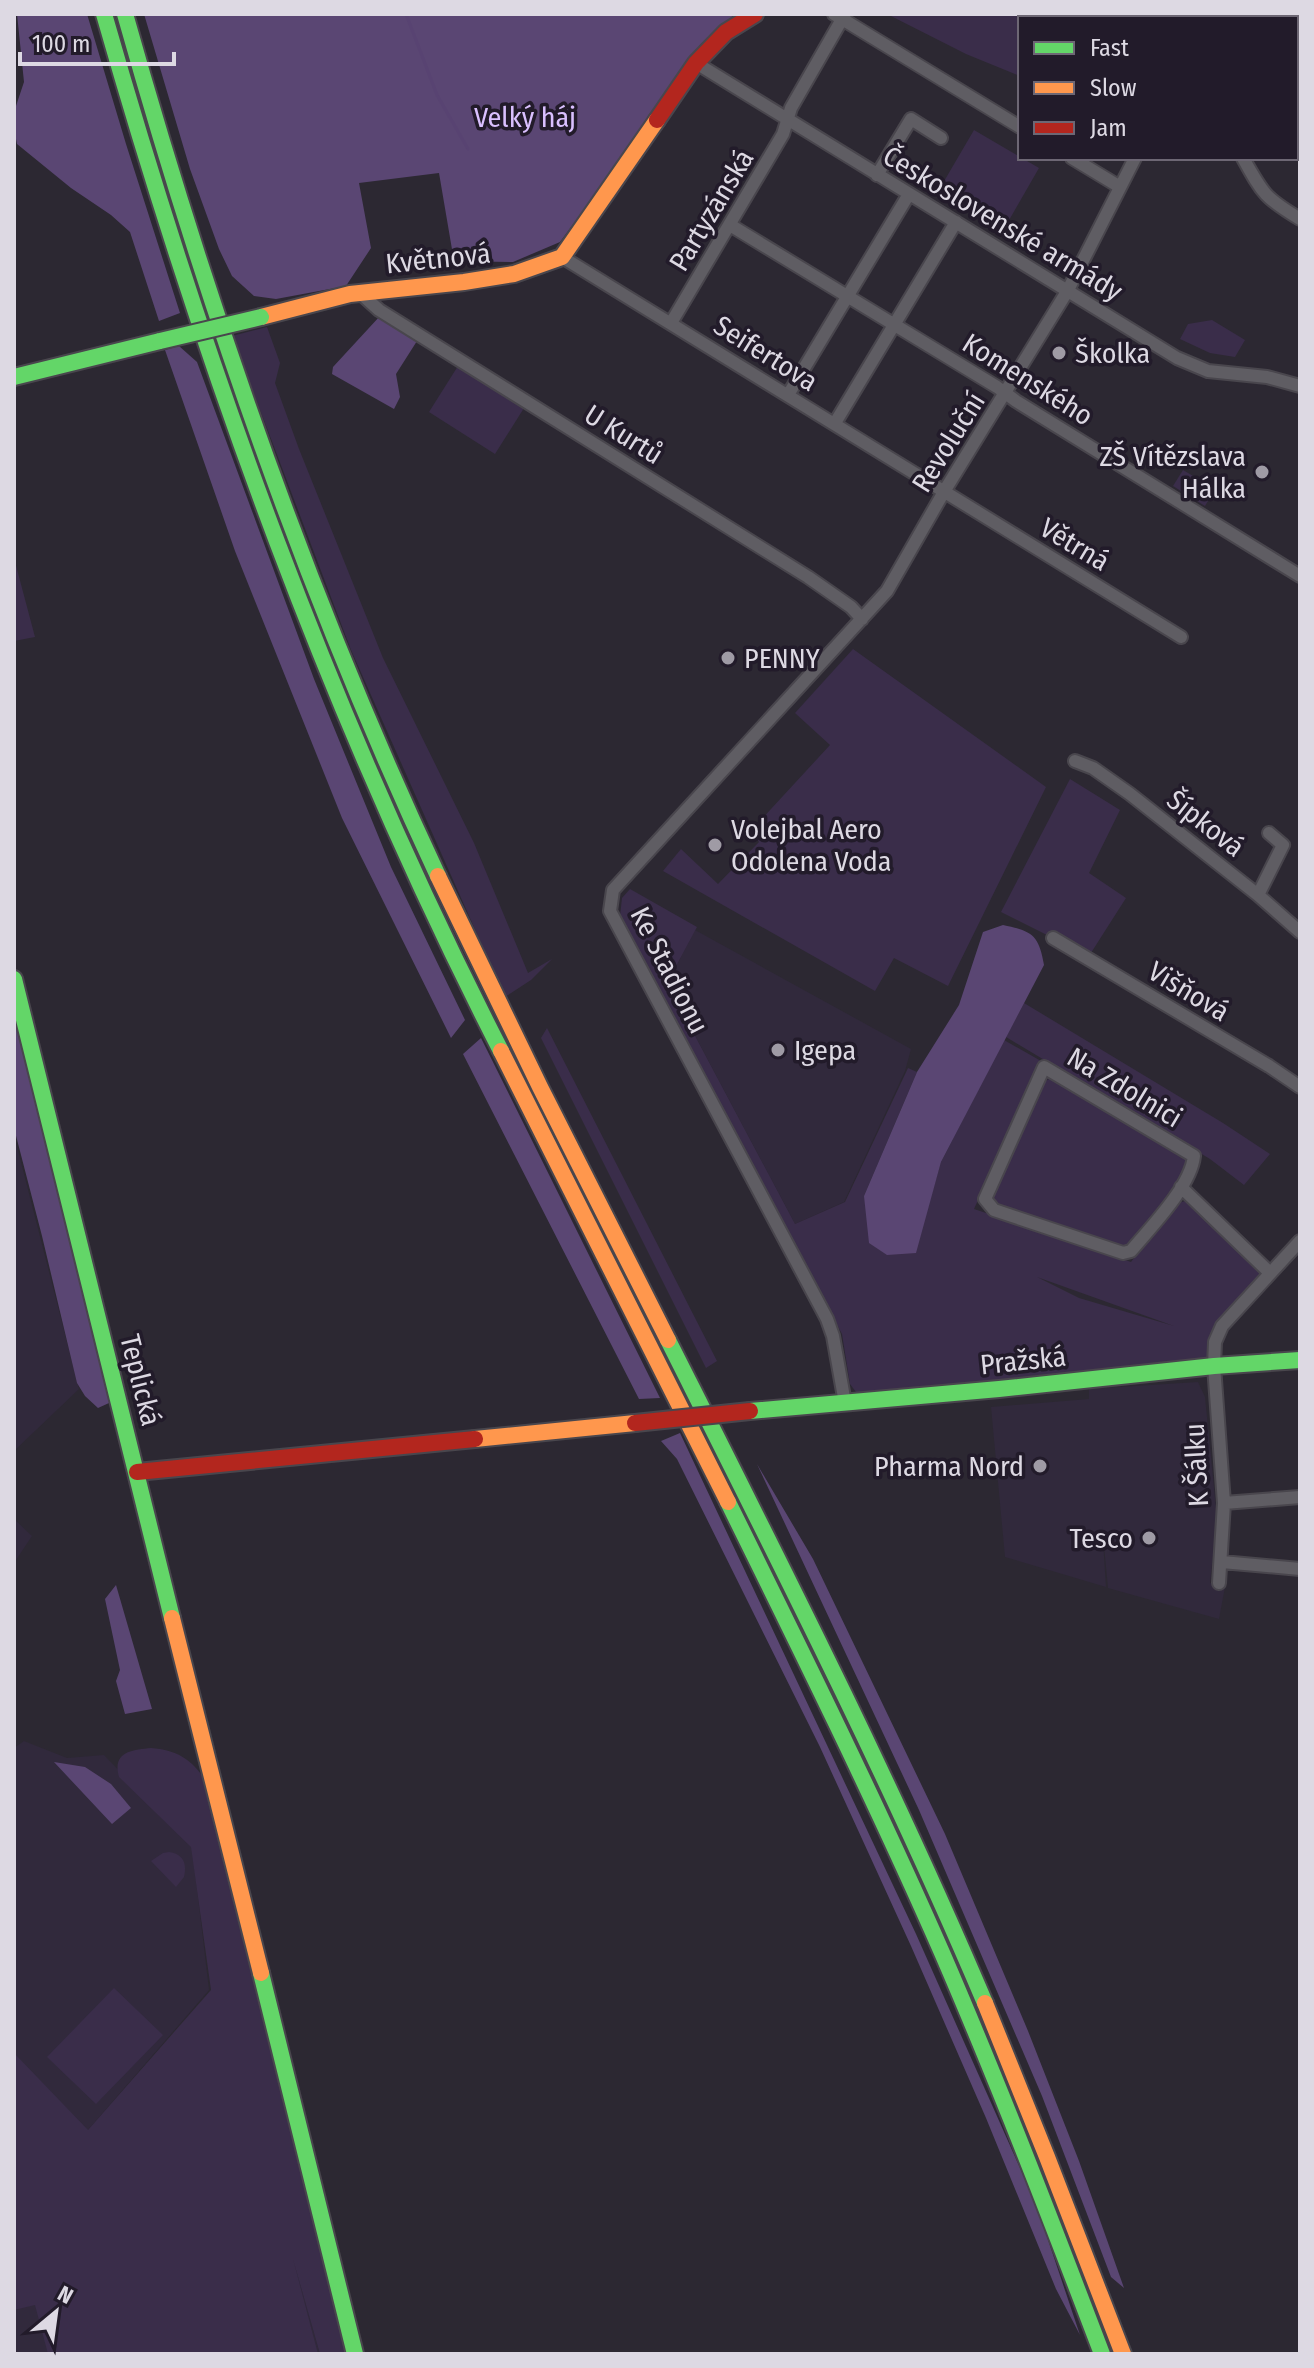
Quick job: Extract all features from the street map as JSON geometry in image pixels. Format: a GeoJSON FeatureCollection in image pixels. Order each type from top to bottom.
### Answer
{"type":"FeatureCollection","features":[{"type":"Feature","properties":{"kind":"main road"},"geometry":{"type":"LineString","coordinates":[[104,14],[196,319],[278,544],[352,730],[432,911],[762,1570],[893,1843],[1004,2101],[1102,2354]]}},
{"type":"Feature","properties":{"kind":"main road"},"geometry":{"type":"LineString","coordinates":[[125,14],[214,312],[295,538],[363,708],[436,874],[493,992],[778,1560],[910,1836],[1022,2092],[1123,2354]]}},
{"type":"Feature","properties":{"kind":"main road"},"geometry":{"type":"LineString","coordinates":[[562,257],[696,63],[726,32],[755,14]]}},
{"type":"Feature","properties":{"kind":"main road","name":"Květnová"},"geometry":{"type":"LineString","coordinates":[[14,377],[359,292],[488,280],[540,267],[562,257]]}},
{"type":"Feature","properties":{"kind":"main road","name":"Teplická"},"geometry":{"type":"LineString","coordinates":[[14,979],[355,2354]]}},
{"type":"Feature","properties":{"kind":"main road","name":"Pražská"},"geometry":{"type":"LineString","coordinates":[[137,1472],[1300,1360]]}},
{"type":"Feature","properties":{"kind":"street","name":"Partyzánská"},"geometry":{"type":"LineString","coordinates":[[671,323],[783,134],[791,108],[841,16]]}},
{"type":"Feature","properties":{"kind":"street"},"geometry":{"type":"LineString","coordinates":[[841,16],[1018,126]]}},
{"type":"Feature","properties":{"kind":"street","name":"Československé armády"},"geometry":{"type":"LineString","coordinates":[[696,63],[1177,358],[1208,371],[1267,377],[1300,386]]}},
{"type":"Feature","properties":{"kind":"street"},"geometry":{"type":"LineString","coordinates":[[877,175],[911,119],[941,138]]}},
{"type":"Feature","properties":{"kind":"street"},"geometry":{"type":"LineString","coordinates":[[1075,160],[1120,187]]}},
{"type":"Feature","properties":{"kind":"street","name":"Revoluční"},"geometry":{"type":"LineString","coordinates":[[862,619],[887,591],[1068,290],[1134,160]]}},
{"type":"Feature","properties":{"kind":"street"},"geometry":{"type":"LineString","coordinates":[[1244,160],[1270,201],[1300,219]]}},
{"type":"Feature","properties":{"kind":"street"},"geometry":{"type":"LineString","coordinates":[[788,395],[909,194]]}},
{"type":"Feature","properties":{"kind":"street"},"geometry":{"type":"LineString","coordinates":[[835,423],[956,222]]}},
{"type":"Feature","properties":{"kind":"street","name":"Komenského"},"geometry":{"type":"LineString","coordinates":[[730,225],[1300,576]]}},
{"type":"Feature","properties":{"kind":"street","name":"Seifertova"},"geometry":{"type":"LineString","coordinates":[[562,257],[945,490]]}},
{"type":"Feature","properties":{"kind":"street","name":"U Kurtů"},"geometry":{"type":"LineString","coordinates":[[359,292],[379,310],[808,577],[851,607],[862,619]]}},
{"type":"Feature","properties":{"kind":"street","name":"Větrná"},"geometry":{"type":"LineString","coordinates":[[945,490],[1181,637]]}},
{"type":"Feature","properties":{"kind":"street","name":"Ke Stadionu"},"geometry":{"type":"LineString","coordinates":[[845,1403],[827,1319],[610,911],[613,890],[862,619]]}},
{"type":"Feature","properties":{"kind":"street","name":"Šípková"},"geometry":{"type":"LineString","coordinates":[[1075,761],[1093,768],[1130,794],[1300,932]]}},
{"type":"Feature","properties":{"kind":"street"},"geometry":{"type":"LineString","coordinates":[[1258,895],[1283,845],[1269,833]]}},
{"type":"Feature","properties":{"kind":"street","name":"Višňová"},"geometry":{"type":"LineString","coordinates":[[1053,938],[1300,1087]]}},
{"type":"Feature","properties":{"kind":"street","name":"Na Zdolnici"},"geometry":{"type":"LineString","coordinates":[[1044,1067],[1194,1156],[1193,1167],[1181,1187],[1131,1251],[1123,1253],[994,1210],[985,1199],[1044,1067]]}},
{"type":"Feature","properties":{"kind":"street"},"geometry":{"type":"LineString","coordinates":[[1181,1187],[1270,1273]]}},
{"type":"Feature","properties":{"kind":"street","name":"K Šálku"},"geometry":{"type":"LineString","coordinates":[[1219,1583],[1224,1503],[1215,1342],[1222,1326],[1300,1241]]}},
{"type":"Feature","properties":{"kind":"street"},"geometry":{"type":"LineString","coordinates":[[1224,1503],[1300,1497]]}},
{"type":"Feature","properties":{"kind":"street"},"geometry":{"type":"LineString","coordinates":[[1222,1562],[1300,1569]]}},
{"type":"Feature","properties":{"kind":"shaded area"},"geometry":{"type":"Polygon","coordinates":[[[887,14],[1172,14],[1018,16],[1018,75],[966,54],[887,14]]]}},
{"type":"Feature","properties":{"kind":"shaded area"},"geometry":{"type":"Polygon","coordinates":[[[974,130],[1018,156],[1018,160],[1025,160],[1039,168],[1004,229],[959,202],[963,195],[943,183],[974,130]]]}},
{"type":"Feature","properties":{"kind":"shaded area"},"geometry":{"type":"Polygon","coordinates":[[[1212,320],[1245,340],[1235,357],[1210,353],[1180,339],[1188,324],[1212,320]]]}},
{"type":"Feature","properties":{"kind":"shaded area"},"geometry":{"type":"Polygon","coordinates":[[[267,327],[280,363],[275,383],[383,658],[474,843],[528,973],[552,959],[531,980],[505,997],[351,650],[232,336],[267,327]]]}},
{"type":"Feature","properties":{"kind":"shaded area"},"geometry":{"type":"Polygon","coordinates":[[[458,366],[524,408],[495,454],[429,412],[458,366]]]}},
{"type":"Feature","properties":{"kind":"shaded area"},"geometry":{"type":"Polygon","coordinates":[[[1183,470],[1215,489],[1205,506],[1173,486],[1183,470]]]}},
{"type":"Feature","properties":{"kind":"shaded area"},"geometry":{"type":"Polygon","coordinates":[[[14,558],[35,637],[14,641],[14,558]]]}},
{"type":"Feature","properties":{"kind":"shaded area"},"geometry":{"type":"Polygon","coordinates":[[[853,649],[1046,787],[948,986],[894,958],[875,991],[663,871],[681,849],[718,884],[759,842],[757,839],[767,828],[760,821],[830,745],[795,713],[853,649]]]}},
{"type":"Feature","properties":{"kind":"shaded area"},"geometry":{"type":"Polygon","coordinates":[[[1070,779],[1120,810],[1089,873],[1126,898],[1089,956],[1001,912],[1070,779]]]}},
{"type":"Feature","properties":{"kind":"shaded area"},"geometry":{"type":"Polygon","coordinates":[[[630,889],[697,927],[667,983],[795,1224],[845,1202],[908,1068],[917,1072],[864,1196],[915,1252],[941,1162],[1004,1040],[1041,1061],[974,1209],[1131,1262],[1176,1203],[1189,1202],[1262,1272],[1210,1337],[1206,1363],[859,1396],[850,1384],[842,1334],[620,916],[622,898],[630,889]],[[1037,1277],[1079,1298],[1174,1326],[1037,1277]]]}},
{"type":"Feature","properties":{"kind":"shaded area"},"geometry":{"type":"Polygon","coordinates":[[[695,930],[911,1049],[905,1071],[844,1202],[795,1224],[667,983],[695,930]]]}},
{"type":"Feature","properties":{"kind":"shaded area"},"geometry":{"type":"Polygon","coordinates":[[[1024,1003],[1270,1154],[1244,1185],[1210,1159],[1006,1037],[1024,1003]]]}},
{"type":"Feature","properties":{"kind":"shaded area"},"geometry":{"type":"Polygon","coordinates":[[[547,1028],[717,1361],[706,1368],[541,1038],[547,1028]]]}},
{"type":"Feature","properties":{"kind":"shaded area"},"geometry":{"type":"Polygon","coordinates":[[[1049,1079],[1187,1159],[1188,1170],[1131,1244],[1125,1247],[998,1205],[993,1196],[1043,1083],[1049,1079]]]}},
{"type":"Feature","properties":{"kind":"shaded area"},"geometry":{"type":"Polygon","coordinates":[[[14,1135],[79,1389],[14,1451],[14,1135]]]}},
{"type":"Feature","properties":{"kind":"shaded area"},"geometry":{"type":"Polygon","coordinates":[[[1198,1382],[1205,1397],[1217,1518],[1210,1583],[1225,1587],[1219,1619],[1108,1588],[1102,1525],[1106,1587],[1005,1557],[991,1407],[1089,1399],[1089,1389],[1198,1382]]]}},
{"type":"Feature","properties":{"kind":"shaded area"},"geometry":{"type":"Polygon","coordinates":[[[14,1519],[32,1536],[14,1563],[14,1519]]]}},
{"type":"Feature","properties":{"kind":"shaded area"},"geometry":{"type":"Polygon","coordinates":[[[24,1741],[67,1758],[104,1755],[192,1846],[209,1990],[88,2130],[92,2172],[275,2193],[320,2354],[14,2354],[14,1748],[24,1741]]]}},
{"type":"Feature","properties":{"kind":"shaded area"},"geometry":{"type":"Polygon","coordinates":[[[151,1748],[183,1757],[206,1782],[346,2354],[320,2354],[293,2259],[318,2354],[48,2354],[35,2305],[14,2310],[14,2053],[88,2130],[211,1990],[191,1847],[119,1777],[118,1762],[121,1757],[130,1751],[151,1748]]]}},
{"type":"Feature","properties":{"kind":"shaded area"},"geometry":{"type":"Polygon","coordinates":[[[169,1852],[181,1857],[185,1864],[184,1877],[176,1887],[151,1861],[169,1852]]]}},
{"type":"Feature","properties":{"kind":"shaded area"},"geometry":{"type":"Polygon","coordinates":[[[114,1988],[163,2035],[96,2104],[47,2057],[114,1988]]]}},
{"type":"Feature","properties":{"kind":"green space"},"geometry":{"type":"Polygon","coordinates":[[[17,14],[87,14],[180,313],[159,321],[130,232],[17,144],[14,112],[24,82],[17,14]]]}},
{"type":"Feature","properties":{"kind":"green space","name":"Velký háj"},"geometry":{"type":"Polygon","coordinates":[[[144,14],[735,14],[700,45],[560,242],[513,262],[454,261],[439,173],[359,183],[371,248],[346,286],[276,299],[254,296],[232,276],[219,249],[190,169],[144,14]]]}},
{"type":"Feature","properties":{"kind":"green space"},"geometry":{"type":"Polygon","coordinates":[[[380,316],[417,341],[396,374],[400,397],[394,409],[332,374],[333,367],[380,316]]]}},
{"type":"Feature","properties":{"kind":"green space"},"geometry":{"type":"Polygon","coordinates":[[[179,346],[197,362],[314,679],[391,867],[465,1020],[451,1038],[342,818],[235,551],[165,350],[179,346]]]}},
{"type":"Feature","properties":{"kind":"green space"},"geometry":{"type":"Polygon","coordinates":[[[1003,925],[1032,936],[1040,947],[1044,965],[941,1162],[916,1253],[887,1255],[869,1243],[864,1196],[917,1072],[959,1005],[983,932],[1003,925]]]}},
{"type":"Feature","properties":{"kind":"green space"},"geometry":{"type":"Polygon","coordinates":[[[14,1005],[110,1390],[109,1403],[98,1408],[77,1383],[14,1128],[14,1005]]]}},
{"type":"Feature","properties":{"kind":"green space"},"geometry":{"type":"Polygon","coordinates":[[[481,1038],[660,1398],[639,1399],[463,1054],[481,1038]]]}},
{"type":"Feature","properties":{"kind":"green space"},"geometry":{"type":"Polygon","coordinates":[[[680,1433],[916,1934],[1036,2204],[1080,2335],[1056,2289],[986,2118],[820,1747],[677,1459],[661,1441],[680,1433]]]}},
{"type":"Feature","properties":{"kind":"green space"},"geometry":{"type":"Polygon","coordinates":[[[757,1464],[813,1559],[945,1834],[1028,2031],[1124,2288],[1111,2277],[1042,2096],[919,1810],[757,1464]]]}},
{"type":"Feature","properties":{"kind":"green space"},"geometry":{"type":"Polygon","coordinates":[[[116,1585],[152,1709],[125,1714],[116,1681],[120,1670],[105,1599],[116,1585]]]}},
{"type":"Feature","properties":{"kind":"green space"},"geometry":{"type":"Polygon","coordinates":[[[54,1762],[85,1767],[111,1784],[131,1808],[112,1824],[54,1762]]]}},
{"type":"Feature","properties":{"kind":"waterway"},"geometry":{"type":"LineString","coordinates":[[406,14],[437,95],[468,149]]}},
{"type":"Feature","properties":{"kind":"traffic: fast"},"geometry":{"type":"LineString","coordinates":[[104,14],[185,280],[277,543],[382,800],[501,1051]]}},
{"type":"Feature","properties":{"kind":"traffic: fast"},"geometry":{"type":"LineString","coordinates":[[125,14],[191,234],[264,452],[346,666],[438,876]]}},
{"type":"Feature","properties":{"kind":"traffic: fast"},"geometry":{"type":"LineString","coordinates":[[160,341],[261,317]]}},
{"type":"Feature","properties":{"kind":"traffic: fast"},"geometry":{"type":"LineString","coordinates":[[14,377],[160,341]]}},
{"type":"Feature","properties":{"kind":"traffic: fast"},"geometry":{"type":"LineString","coordinates":[[14,979],[172,1618]]}},
{"type":"Feature","properties":{"kind":"traffic: fast"},"geometry":{"type":"LineString","coordinates":[[668,1340],[872,1752],[985,2003]]}},
{"type":"Feature","properties":{"kind":"traffic: fast"},"geometry":{"type":"LineString","coordinates":[[750,1411],[1300,1360]]}},
{"type":"Feature","properties":{"kind":"traffic: fast"},"geometry":{"type":"LineString","coordinates":[[728,1502],[865,1784],[943,1955],[1005,2104],[1102,2354]]}},
{"type":"Feature","properties":{"kind":"traffic: fast"},"geometry":{"type":"LineString","coordinates":[[261,1973],[355,2354]]}},
{"type":"Feature","properties":{"kind":"traffic: slow"},"geometry":{"type":"LineString","coordinates":[[261,317],[350,294],[514,274],[562,257],[657,120]]}},
{"type":"Feature","properties":{"kind":"traffic: slow"},"geometry":{"type":"LineString","coordinates":[[438,876],[668,1340]]}},
{"type":"Feature","properties":{"kind":"traffic: slow"},"geometry":{"type":"LineString","coordinates":[[501,1051],[728,1502]]}},
{"type":"Feature","properties":{"kind":"traffic: slow"},"geometry":{"type":"LineString","coordinates":[[475,1439],[635,1423]]}},
{"type":"Feature","properties":{"kind":"traffic: slow"},"geometry":{"type":"LineString","coordinates":[[172,1618],[261,1973]]}},
{"type":"Feature","properties":{"kind":"traffic: slow"},"geometry":{"type":"LineString","coordinates":[[985,2003],[1123,2354]]}},
{"type":"Feature","properties":{"kind":"traffic: jam"},"geometry":{"type":"LineString","coordinates":[[657,120],[696,63],[726,32],[755,14]]}},
{"type":"Feature","properties":{"kind":"traffic: jam"},"geometry":{"type":"LineString","coordinates":[[635,1423],[750,1411]]}},
{"type":"Feature","properties":{"kind":"traffic: jam"},"geometry":{"type":"LineString","coordinates":[[137,1472],[475,1439]]}},
{"type":"Feature","properties":{"kind":"place","name":"Školka"},"geometry":{"type":"Point","coordinates":[1059,353]}},
{"type":"Feature","properties":{"kind":"place","name":"ZŠ Vítězslava Hálka"},"geometry":{"type":"Point","coordinates":[1262,472]}},
{"type":"Feature","properties":{"kind":"place","name":"PENNY"},"geometry":{"type":"Point","coordinates":[728,658]}},
{"type":"Feature","properties":{"kind":"place","name":"Volejbal Aero Odolena Voda"},"geometry":{"type":"Point","coordinates":[715,845]}},
{"type":"Feature","properties":{"kind":"place","name":"Igepa"},"geometry":{"type":"Point","coordinates":[778,1050]}},
{"type":"Feature","properties":{"kind":"place","name":"Pharma Nord"},"geometry":{"type":"Point","coordinates":[1040,1466]}},
{"type":"Feature","properties":{"kind":"place","name":"Tesco"},"geometry":{"type":"Point","coordinates":[1149,1538]}}]}
